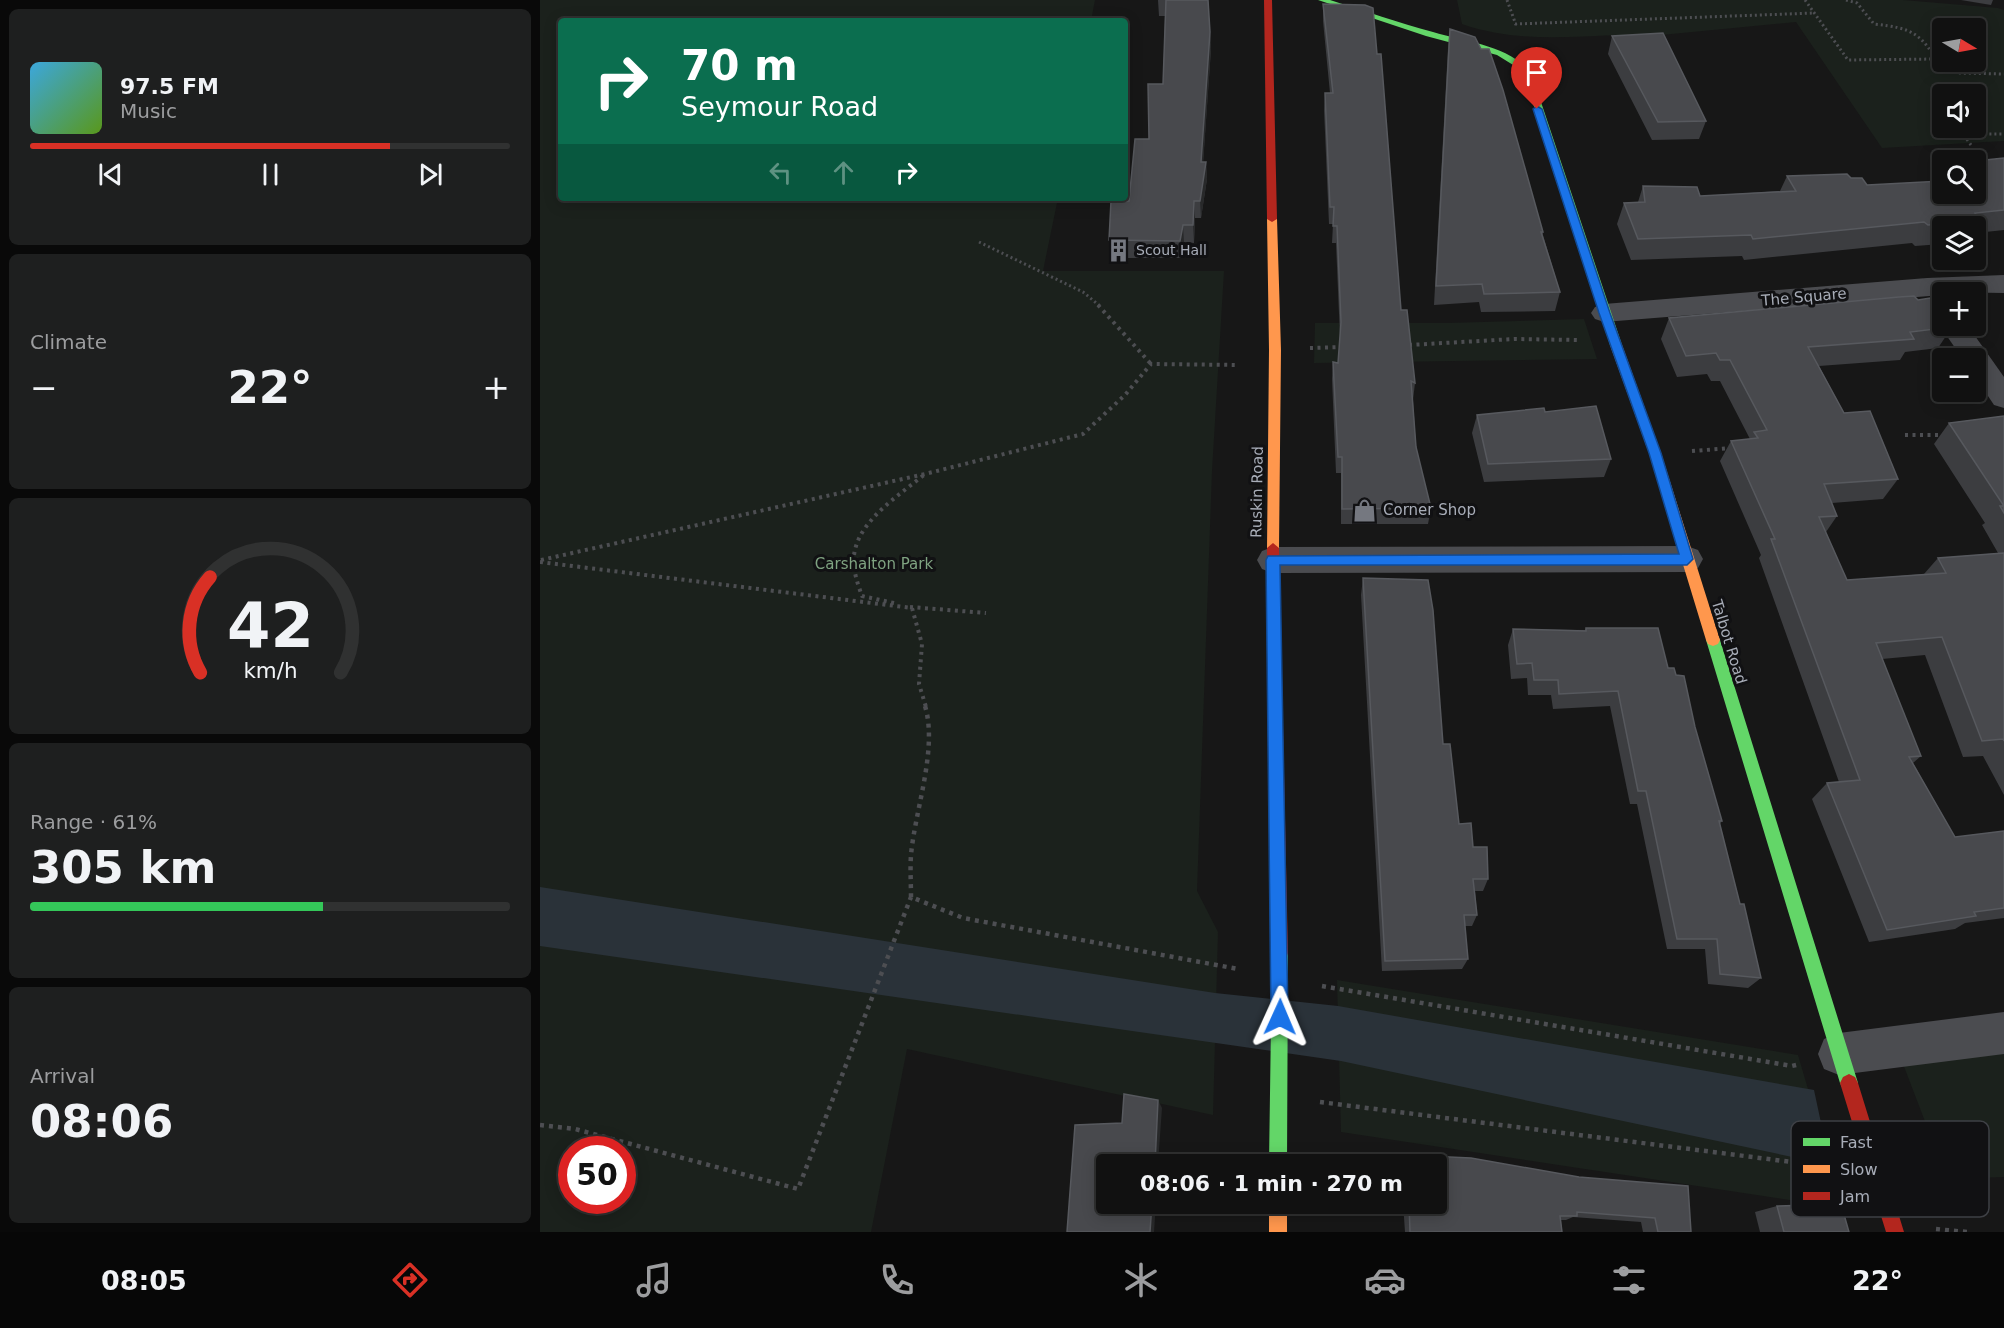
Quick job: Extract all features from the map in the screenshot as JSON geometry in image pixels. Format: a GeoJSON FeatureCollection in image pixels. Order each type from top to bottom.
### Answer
{"type":"FeatureCollection","features":[{"type":"Feature","properties":{"kind":"street","name":"Ruskin Road"},"geometry":{"type":"LineString","coordinates":[[1268,0],[1275,350],[1273,560],[1280,977],[1278,1154]]}},
{"type":"Feature","properties":{"kind":"street","name":"Talbot Road"},"geometry":{"type":"LineString","coordinates":[[1322,0],[1429,34],[1500,53],[1521,66],[1528,74],[1605,313],[1655,453],[1860,1121]]}},
{"type":"Feature","properties":{"kind":"street","name":"The Square"},"geometry":{"type":"LineString","coordinates":[[1605,313],[1927,287],[2004,284]]}},
{"type":"Feature","properties":{"kind":"street"},"geometry":{"type":"LineString","coordinates":[[1927,287],[1932,294]]}},
{"type":"Feature","properties":{"kind":"street"},"geometry":{"type":"LineString","coordinates":[[1961,336],[2004,398]]}},
{"type":"Feature","properties":{"kind":"street"},"geometry":{"type":"LineString","coordinates":[[1273,560],[1687,559]]}},
{"type":"Feature","properties":{"kind":"street"},"geometry":{"type":"LineString","coordinates":[[1839,1054],[2004,1033]]}},
{"type":"Feature","properties":{"kind":"street"},"geometry":{"type":"LineString","coordinates":[[1278,1214],[1278,1232]]}},
{"type":"Feature","properties":{"kind":"street","name":"Talbot Road"},"geometry":{"type":"LineString","coordinates":[[1890,1217],[1895,1232]]}},
{"type":"Feature","properties":{"kind":"path"},"geometry":{"type":"LineString","coordinates":[[1805,0],[1848,60],[1932,60]]}},
{"type":"Feature","properties":{"kind":"path"},"geometry":{"type":"LineString","coordinates":[[1846,0],[1857,3],[1874,24],[1908,27],[1918,33],[1932,54]]}},
{"type":"Feature","properties":{"kind":"path"},"geometry":{"type":"LineString","coordinates":[[1515,24],[1815,13]]}},
{"type":"Feature","properties":{"kind":"path"},"geometry":{"type":"LineString","coordinates":[[1957,72],[2004,74]]}},
{"type":"Feature","properties":{"kind":"path"},"geometry":{"type":"LineString","coordinates":[[1971,145],[1963,134],[2004,134]]}},
{"type":"Feature","properties":{"kind":"path"},"geometry":{"type":"LineString","coordinates":[[979,242],[1083,292],[1103,309],[1151,364],[1275,365]]}},
{"type":"Feature","properties":{"kind":"path"},"geometry":{"type":"LineString","coordinates":[[1408,345],[1514,339],[1615,340]]}},
{"type":"Feature","properties":{"kind":"path"},"geometry":{"type":"LineString","coordinates":[[1275,350],[1353,347]]}},
{"type":"Feature","properties":{"kind":"path"},"geometry":{"type":"LineString","coordinates":[[540,561],[925,474],[1083,434],[1125,395],[1151,364]]}},
{"type":"Feature","properties":{"kind":"path"},"geometry":{"type":"LineString","coordinates":[[1905,435],[1949,434]]}},
{"type":"Feature","properties":{"kind":"path"},"geometry":{"type":"LineString","coordinates":[[1655,453],[1736,448]]}},
{"type":"Feature","properties":{"kind":"path"},"geometry":{"type":"LineString","coordinates":[[912,608],[862,596],[855,577],[855,548],[870,522],[925,474]]}},
{"type":"Feature","properties":{"kind":"path"},"geometry":{"type":"LineString","coordinates":[[540,561],[912,608],[986,613]]}},
{"type":"Feature","properties":{"kind":"path"},"geometry":{"type":"LineString","coordinates":[[540,1125],[575,1129],[798,1189],[911,897],[911,855],[927,759],[928,715],[919,684],[922,644],[912,608]]}},
{"type":"Feature","properties":{"kind":"path"},"geometry":{"type":"LineString","coordinates":[[911,897],[963,918],[1361,994],[1792,1066],[1839,1054]]}},
{"type":"Feature","properties":{"kind":"path"},"geometry":{"type":"LineString","coordinates":[[1278,1097],[1791,1161]]}},
{"type":"Feature","properties":{"kind":"green space","name":"Carshalton Park"},"geometry":{"type":"Polygon","coordinates":[[[540,0],[1095,0],[1092,18],[558,18],[558,201],[1057,201],[1043,271],[1224,271],[1212,471],[1197,891],[1218,932],[1213,1115],[907,1049],[871,1232],[540,1232],[540,0]]]}},
{"type":"Feature","properties":{"kind":"green space"},"geometry":{"type":"Polygon","coordinates":[[[1457,0],[1903,0],[1998,8],[2004,10],[2004,141],[1882,148],[1796,22],[1620,39],[1617,35],[1539,37],[1481,30],[1462,24],[1457,0]]]}},
{"type":"Feature","properties":{"kind":"green space"},"geometry":{"type":"Polygon","coordinates":[[[1584,319],[1597,359],[1314,363],[1315,323],[1448,323],[1584,319]]]}},
{"type":"Feature","properties":{"kind":"green space"},"geometry":{"type":"Polygon","coordinates":[[[1337,980],[1798,1055],[1817,1121],[1791,1121],[1791,1200],[1341,1132],[1337,980]]]}},
{"type":"Feature","properties":{"kind":"green space"},"geometry":{"type":"Polygon","coordinates":[[[2004,1039],[2004,1177],[1989,1178],[1989,1121],[1925,1121],[1900,1056],[2004,1039]]]}},
{"type":"Feature","properties":{"kind":"shaded area"},"geometry":{"type":"Polygon","coordinates":[[[540,887],[1215,993],[1338,1006],[1814,1090],[1821,1121],[1791,1121],[1791,1157],[1341,1061],[540,946],[540,887]]]}},
{"type":"Feature","properties":{"kind":"building"},"geometry":{"type":"Polygon","coordinates":[[[1166,0],[1208,0],[1210,32],[1201,162],[1206,162],[1200,201],[1194,201],[1193,225],[1183,225],[1180,241],[1109,240],[1111,201],[1129,201],[1135,139],[1149,139],[1148,84],[1163,84],[1166,0]]]}},
{"type":"Feature","properties":{"kind":"building"},"geometry":{"type":"Polygon","coordinates":[[[1323,4],[1365,5],[1373,8],[1377,54],[1381,54],[1401,310],[1407,310],[1415,383],[1411,381],[1416,447],[1431,508],[1342,509],[1342,457],[1338,457],[1333,362],[1338,363],[1341,322],[1337,226],[1333,226],[1334,207],[1330,207],[1325,93],[1333,93],[1323,4]]]}},
{"type":"Feature","properties":{"kind":"building"},"geometry":{"type":"Polygon","coordinates":[[[1450,29],[1475,37],[1481,49],[1489,49],[1503,90],[1543,232],[1541,232],[1560,292],[1484,294],[1482,284],[1436,286],[1450,29]]]}},
{"type":"Feature","properties":{"kind":"building"},"geometry":{"type":"Polygon","coordinates":[[[1663,33],[1706,121],[1658,122],[1612,36],[1663,33]]]}},
{"type":"Feature","properties":{"kind":"building"},"geometry":{"type":"Polygon","coordinates":[[[2004,158],[2004,210],[1975,213],[1977,216],[1932,216],[1932,225],[1924,222],[1753,239],[1751,235],[1638,239],[1624,203],[1645,202],[1643,186],[1697,187],[1700,196],[1796,191],[1787,176],[1847,174],[1851,178],[1862,178],[1867,185],[1932,182],[1932,204],[1986,204],[1986,160],[2004,158]]]}},
{"type":"Feature","properties":{"kind":"building"},"geometry":{"type":"Polygon","coordinates":[[[1914,296],[1918,300],[1930,298],[1932,301],[1932,329],[1910,332],[1914,339],[1808,347],[1844,413],[1870,411],[1898,479],[1824,484],[1837,516],[1819,517],[1847,580],[1946,573],[1938,558],[2004,553],[2004,741],[2003,739],[1982,741],[1942,637],[1876,643],[1921,756],[1909,757],[1955,837],[2004,831],[2004,908],[1974,912],[1976,916],[1887,930],[1827,783],[1860,780],[1771,539],[1775,539],[1731,441],[1758,438],[1754,432],[1767,430],[1730,360],[1720,360],[1716,353],[1686,356],[1669,318],[1914,296]]]}},
{"type":"Feature","properties":{"kind":"building"},"geometry":{"type":"Polygon","coordinates":[[[1596,406],[1611,459],[1488,464],[1477,415],[1544,408],[1545,412],[1596,406]]]}},
{"type":"Feature","properties":{"kind":"building"},"geometry":{"type":"Polygon","coordinates":[[[2004,416],[2004,506],[1949,423],[2004,416]]]}},
{"type":"Feature","properties":{"kind":"building"},"geometry":{"type":"Polygon","coordinates":[[[1363,578],[1428,580],[1433,610],[1443,744],[1450,744],[1459,824],[1471,823],[1473,847],[1487,847],[1488,879],[1473,879],[1477,915],[1464,915],[1468,959],[1385,961],[1363,578]]]}},
{"type":"Feature","properties":{"kind":"building"},"geometry":{"type":"Polygon","coordinates":[[[1586,628],[1658,628],[1668,668],[1674,668],[1676,675],[1684,676],[1695,727],[1722,821],[1719,821],[1740,904],[1744,904],[1761,978],[1720,974],[1717,939],[1677,939],[1646,791],[1638,791],[1618,691],[1559,694],[1558,680],[1534,680],[1532,663],[1517,664],[1513,629],[1586,631],[1586,628]]]}},
{"type":"Feature","properties":{"kind":"building"},"geometry":{"type":"Polygon","coordinates":[[[1124,1094],[1158,1100],[1155,1154],[1096,1154],[1096,1214],[1151,1214],[1150,1232],[1067,1232],[1075,1125],[1122,1123],[1124,1094]]]}},
{"type":"Feature","properties":{"kind":"building"},"geometry":{"type":"Polygon","coordinates":[[[1447,1157],[1471,1158],[1579,1177],[1688,1186],[1691,1232],[1658,1232],[1655,1218],[1577,1212],[1577,1216],[1560,1216],[1562,1232],[1410,1232],[1409,1214],[1447,1214],[1447,1157]]]}},
{"type":"Feature","properties":{"kind":"building"},"geometry":{"type":"Polygon","coordinates":[[[1777,1206],[1791,1206],[1791,1217],[1845,1217],[1849,1232],[1784,1232],[1777,1206]]]}},
{"type":"Feature","properties":{"kind":"traffic: fast"},"geometry":{"type":"LineString","coordinates":[[1322,0],[1429,34],[1500,53],[1521,66],[1528,74],[1616,345]]}},
{"type":"Feature","properties":{"kind":"traffic: fast"},"geometry":{"type":"LineString","coordinates":[[1713,640],[1849,1083]]}},
{"type":"Feature","properties":{"kind":"traffic: fast"},"geometry":{"type":"LineString","coordinates":[[1278,1154],[1280,953]]}},
{"type":"Feature","properties":{"kind":"traffic: slow"},"geometry":{"type":"LineString","coordinates":[[1272,219],[1275,350],[1273,548]]}},
{"type":"Feature","properties":{"kind":"traffic: slow"},"geometry":{"type":"LineString","coordinates":[[1616,345],[1655,453],[1713,640]]}},
{"type":"Feature","properties":{"kind":"traffic: slow"},"geometry":{"type":"LineString","coordinates":[[1278,1214],[1278,1232]]}},
{"type":"Feature","properties":{"kind":"traffic: jam"},"geometry":{"type":"LineString","coordinates":[[1268,0],[1272,219]]}},
{"type":"Feature","properties":{"kind":"traffic: jam"},"geometry":{"type":"LineString","coordinates":[[1273,548],[1280,953]]}},
{"type":"Feature","properties":{"kind":"traffic: jam"},"geometry":{"type":"LineString","coordinates":[[1849,1083],[1861,1121]]}},
{"type":"Feature","properties":{"kind":"traffic: jam"},"geometry":{"type":"LineString","coordinates":[[1890,1217],[1895,1232]]}},
{"type":"Feature","properties":{"kind":"place","name":"Scout Hall"},"geometry":{"type":"Point","coordinates":[1118,250]}},
{"type":"Feature","properties":{"kind":"place","name":"Corner Shop"},"geometry":{"type":"Point","coordinates":[1365,510]}},
{"type":"Feature","properties":{"kind":"route"},"geometry":{"type":"LineString","coordinates":[[1280,1017],[1273,560],[1687,559],[1655,453],[1605,313],[1537,109]]}}]}
